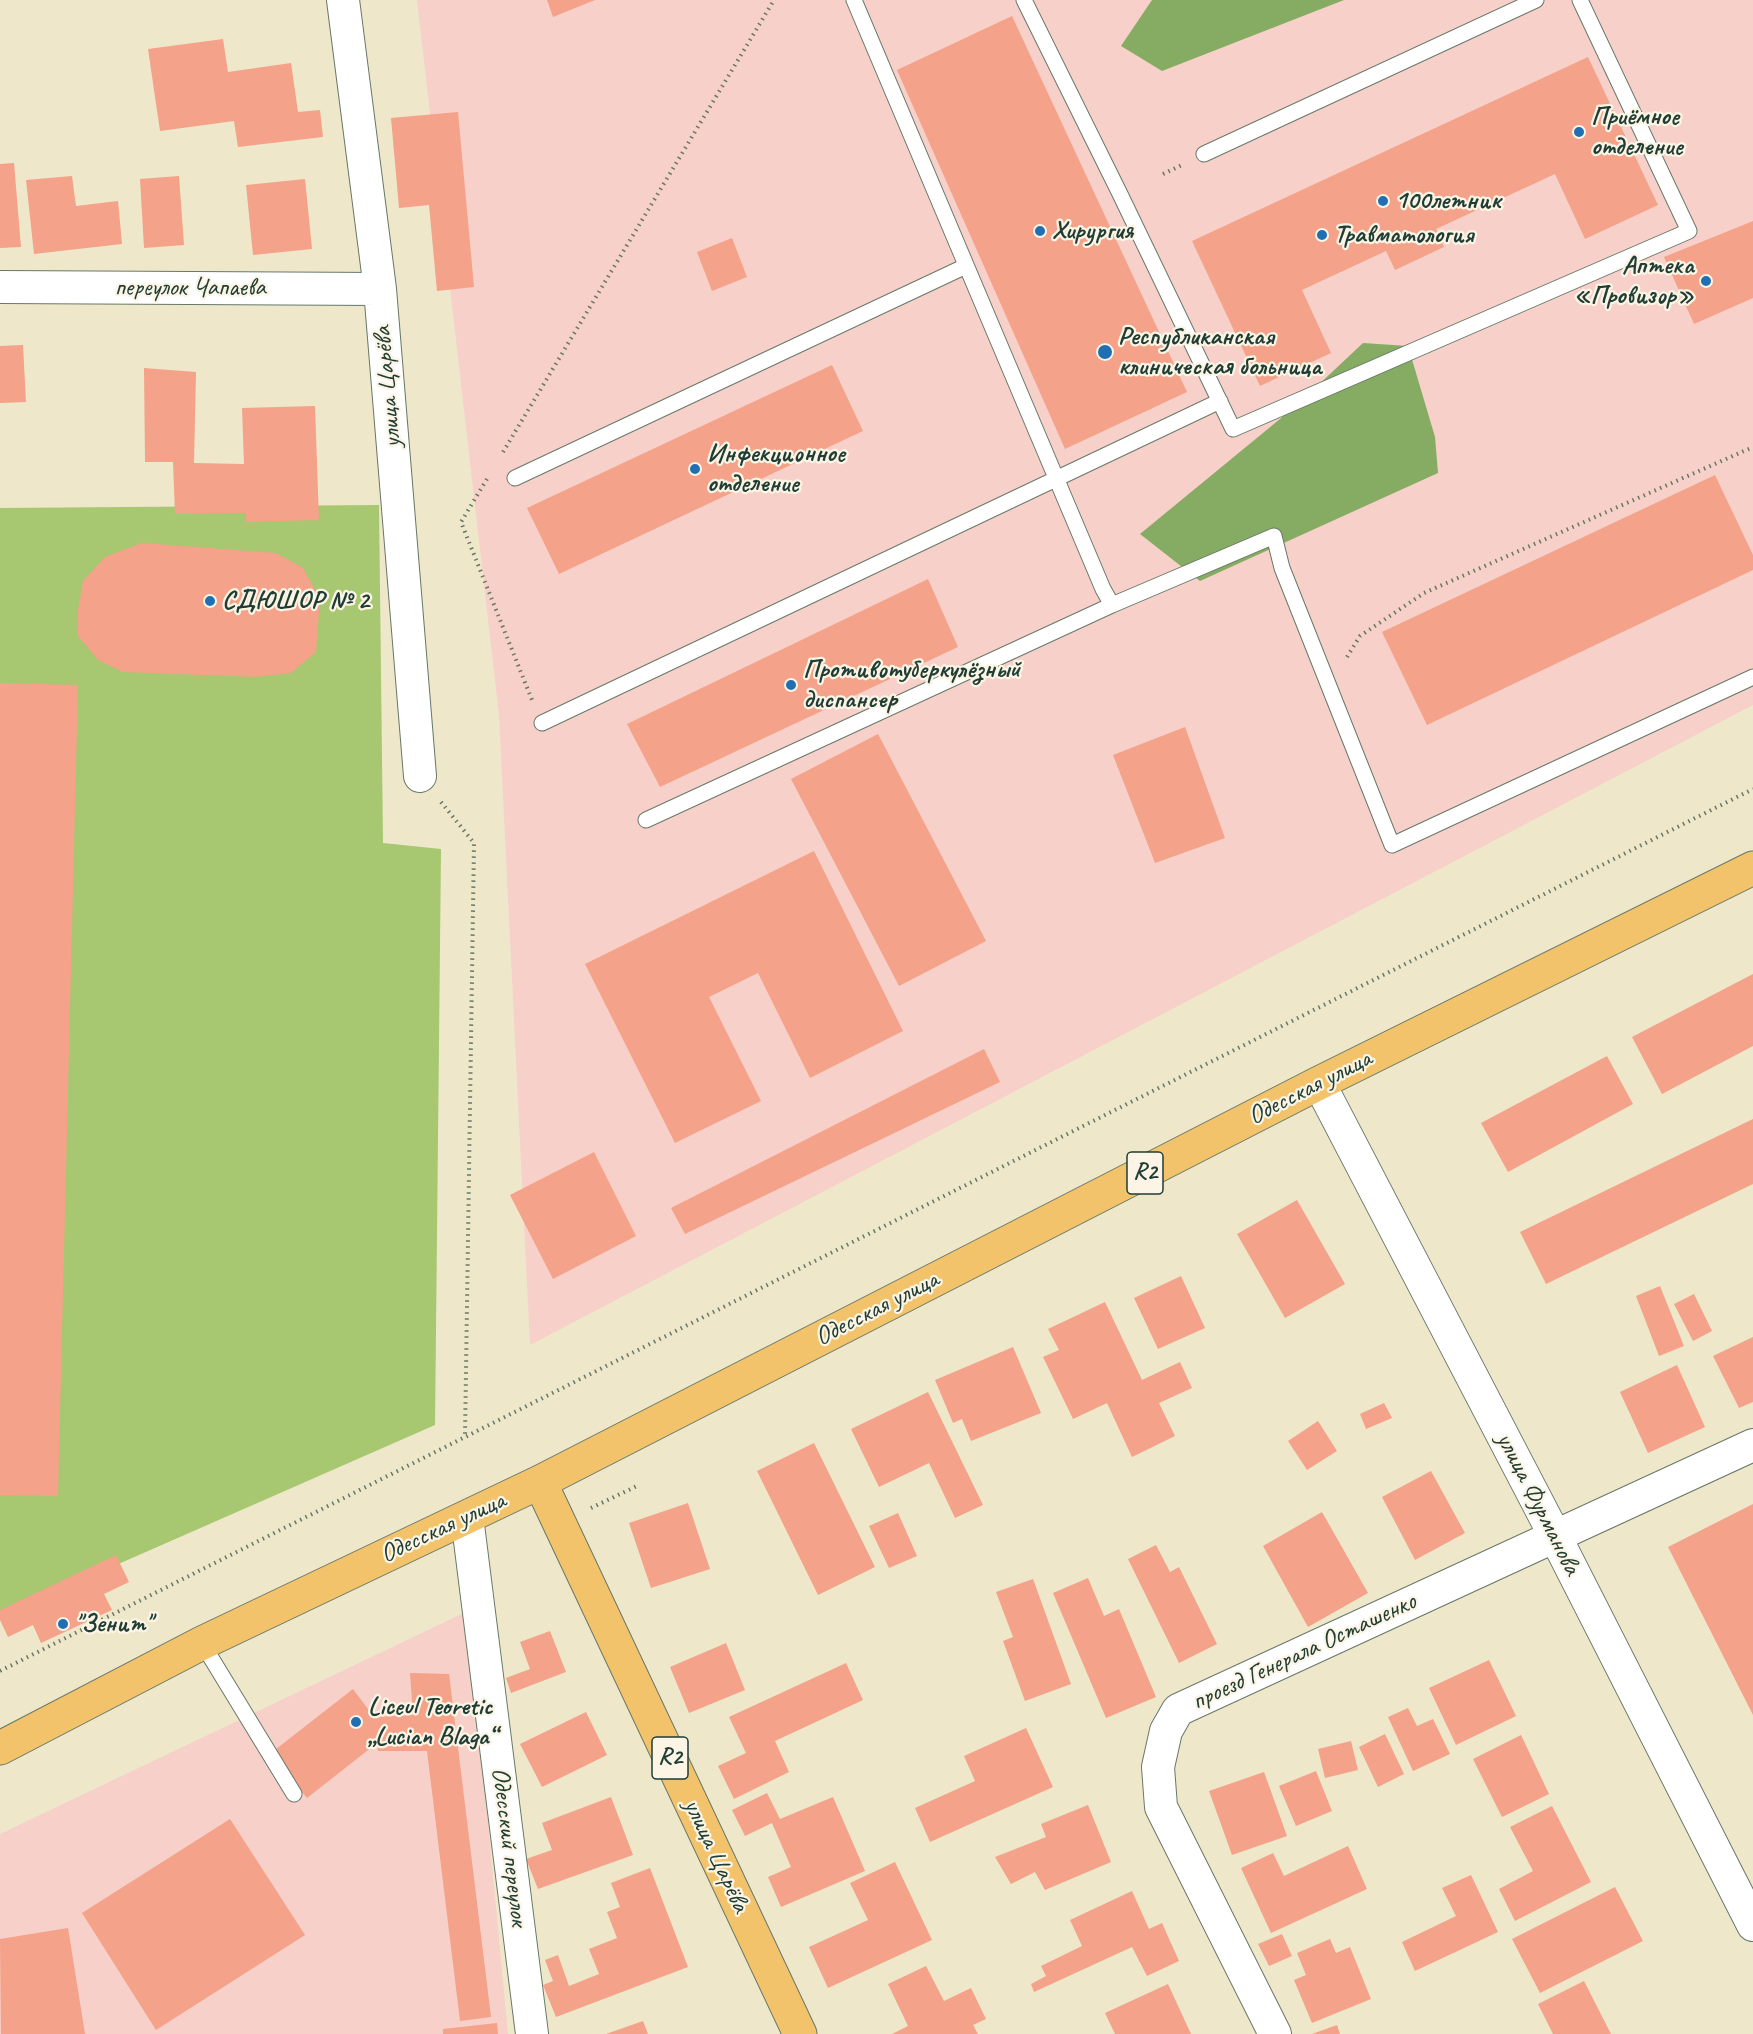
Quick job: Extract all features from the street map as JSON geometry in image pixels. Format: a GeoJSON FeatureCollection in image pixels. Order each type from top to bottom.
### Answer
{"type":"FeatureCollection","features":[{"type":"Feature","properties":{"kind":"main road","name":"Одесская улица"},"geometry":{"type":"LineString","coordinates":[[0,1748],[202,1643],[540,1482],[1319,1083],[1753,868]]}},
{"type":"Feature","properties":{"kind":"main road","name":"улица Царёва"},"geometry":{"type":"LineString","coordinates":[[540,1482],[800,2034]]}},
{"type":"Feature","properties":{"kind":"street","name":"улица Царёва"},"geometry":{"type":"LineString","coordinates":[[343,0],[380,289],[420,776]]}},
{"type":"Feature","properties":{"kind":"street","name":"переулок Чапаева"},"geometry":{"type":"LineString","coordinates":[[0,287],[380,289]]}},
{"type":"Feature","properties":{"kind":"street","name":"улица Фурманова"},"geometry":{"type":"LineString","coordinates":[[1319,1083],[1555,1536],[1753,1925]]}},
{"type":"Feature","properties":{"kind":"street","name":"проезд Генерала Осташенко"},"geometry":{"type":"LineString","coordinates":[[1275,2034],[1161,1807],[1158,1767],[1166,1731],[1178,1710],[1753,1445]]}},
{"type":"Feature","properties":{"kind":"street","name":"Одесский переулок"},"geometry":{"type":"LineString","coordinates":[[467,1517],[532,2034]]}},
{"type":"Feature","properties":{"kind":"lane"},"geometry":{"type":"LineString","coordinates":[[854,0],[1103,589],[1112,604]]}},
{"type":"Feature","properties":{"kind":"lane"},"geometry":{"type":"LineString","coordinates":[[1024,0],[1233,429],[1689,231],[1580,0]]}},
{"type":"Feature","properties":{"kind":"lane"},"geometry":{"type":"LineString","coordinates":[[1204,154],[1536,0]]}},
{"type":"Feature","properties":{"kind":"lane"},"geometry":{"type":"LineString","coordinates":[[515,478],[966,266]]}},
{"type":"Feature","properties":{"kind":"lane"},"geometry":{"type":"LineString","coordinates":[[542,723],[1220,401]]}},
{"type":"Feature","properties":{"kind":"lane"},"geometry":{"type":"LineString","coordinates":[[646,820],[1112,604],[1274,537],[1282,568],[1392,845],[1753,677]]}},
{"type":"Feature","properties":{"kind":"lane"},"geometry":{"type":"LineString","coordinates":[[202,1643],[294,1794]]}},
{"type":"Feature","properties":{"kind":"path"},"geometry":{"type":"LineString","coordinates":[[498,461],[774,0]]}},
{"type":"Feature","properties":{"kind":"path"},"geometry":{"type":"LineString","coordinates":[[1329,685],[1360,636],[1424,593],[1753,447]]}},
{"type":"Feature","properties":{"kind":"path"},"geometry":{"type":"LineString","coordinates":[[492,471],[461,522],[542,723]]}},
{"type":"Feature","properties":{"kind":"path"},"geometry":{"type":"LineString","coordinates":[[420,776],[474,843],[465,1437]]}},
{"type":"Feature","properties":{"kind":"path"},"geometry":{"type":"LineString","coordinates":[[0,1671],[1753,789]]}},
{"type":"Feature","properties":{"kind":"shaded area","name":"Республиканская клиническая больница"},"geometry":{"type":"Polygon","coordinates":[[[417,0],[1753,0],[1753,705],[530,1345],[499,715],[417,0]]]}},
{"type":"Feature","properties":{"kind":"shaded area","name":"Liceul Teoretic „Lucian Blaga“"},"geometry":{"type":"Polygon","coordinates":[[[468,1611],[508,2034],[0,2034],[0,1834],[468,1611]]]}},
{"type":"Feature","properties":{"kind":"green space"},"geometry":{"type":"Polygon","coordinates":[[[1152,0],[1344,0],[1162,71],[1121,46],[1152,0]]]}},
{"type":"Feature","properties":{"kind":"green space"},"geometry":{"type":"Polygon","coordinates":[[[1363,343],[1408,346],[1435,437],[1438,473],[1200,581],[1140,534],[1297,405],[1363,343]]]}},
{"type":"Feature","properties":{"kind":"green space"},"geometry":{"type":"Polygon","coordinates":[[[379,505],[383,843],[441,849],[435,1425],[0,1616],[0,508],[379,505]]]}},
{"type":"Feature","properties":{"kind":"building"},"geometry":{"type":"Polygon","coordinates":[[[547,0],[595,0],[553,17],[547,0]]]}},
{"type":"Feature","properties":{"kind":"building","name":"Хирургия"},"geometry":{"type":"Polygon","coordinates":[[[1012,16],[1187,392],[1065,449],[897,70],[1012,16]]]}},
{"type":"Feature","properties":{"kind":"building"},"geometry":{"type":"Polygon","coordinates":[[[223,39],[228,72],[291,63],[298,112],[320,110],[323,137],[238,147],[234,121],[160,131],[148,49],[223,39]]]}},
{"type":"Feature","properties":{"kind":"building","name":"Травматология"},"geometry":{"type":"Polygon","coordinates":[[[1588,57],[1658,205],[1585,239],[1555,174],[1436,229],[1444,247],[1395,270],[1386,251],[1302,290],[1331,353],[1260,386],[1192,241],[1588,57]]]}},
{"type":"Feature","properties":{"kind":"building"},"geometry":{"type":"Polygon","coordinates":[[[458,112],[474,287],[437,291],[429,205],[399,208],[391,118],[458,112]]]}},
{"type":"Feature","properties":{"kind":"building"},"geometry":{"type":"Polygon","coordinates":[[[14,163],[21,247],[0,248],[0,164],[14,163]]]}},
{"type":"Feature","properties":{"kind":"building"},"geometry":{"type":"Polygon","coordinates":[[[72,176],[76,206],[118,201],[122,244],[34,254],[26,180],[72,176]]]}},
{"type":"Feature","properties":{"kind":"building"},"geometry":{"type":"Polygon","coordinates":[[[179,176],[184,245],[144,248],[140,179],[179,176]]]}},
{"type":"Feature","properties":{"kind":"building"},"geometry":{"type":"Polygon","coordinates":[[[305,179],[312,249],[253,255],[246,185],[305,179]]]}},
{"type":"Feature","properties":{"kind":"building"},"geometry":{"type":"Polygon","coordinates":[[[1753,221],[1753,298],[1694,324],[1664,257],[1753,221]]]}},
{"type":"Feature","properties":{"kind":"building"},"geometry":{"type":"Polygon","coordinates":[[[732,238],[747,277],[712,291],[697,252],[732,238]]]}},
{"type":"Feature","properties":{"kind":"building"},"geometry":{"type":"Polygon","coordinates":[[[23,345],[26,402],[0,403],[0,346],[23,345]]]}},
{"type":"Feature","properties":{"kind":"building","name":"Инфекционное отделение"},"geometry":{"type":"Polygon","coordinates":[[[832,365],[863,431],[559,574],[527,508],[832,365]]]}},
{"type":"Feature","properties":{"kind":"building"},"geometry":{"type":"Polygon","coordinates":[[[144,368],[196,372],[194,463],[244,464],[242,408],[315,406],[319,520],[246,522],[246,513],[175,514],[173,462],[145,462],[144,368]]]}},
{"type":"Feature","properties":{"kind":"building"},"geometry":{"type":"Polygon","coordinates":[[[1715,475],[1753,555],[1753,570],[1427,725],[1382,632],[1715,475]]]}},
{"type":"Feature","properties":{"kind":"building"},"geometry":{"type":"Polygon","coordinates":[[[142,543],[276,553],[303,568],[320,599],[316,652],[291,673],[255,677],[123,672],[98,660],[78,636],[78,610],[83,581],[105,557],[142,543]]]}},
{"type":"Feature","properties":{"kind":"building","name":"Противотуберкулёзный диспансер"},"geometry":{"type":"Polygon","coordinates":[[[928,579],[958,647],[660,787],[627,724],[928,579]]]}},
{"type":"Feature","properties":{"kind":"building"},"geometry":{"type":"Polygon","coordinates":[[[0,683],[78,685],[58,1496],[0,1495],[0,683]]]}},
{"type":"Feature","properties":{"kind":"building"},"geometry":{"type":"Polygon","coordinates":[[[1185,727],[1225,838],[1155,863],[1113,755],[1185,727]]]}},
{"type":"Feature","properties":{"kind":"building"},"geometry":{"type":"Polygon","coordinates":[[[878,734],[986,941],[899,986],[791,779],[878,734]]]}},
{"type":"Feature","properties":{"kind":"building"},"geometry":{"type":"Polygon","coordinates":[[[814,851],[903,1031],[810,1078],[758,973],[709,997],[761,1101],[675,1143],[585,964],[814,851]]]}},
{"type":"Feature","properties":{"kind":"building"},"geometry":{"type":"Polygon","coordinates":[[[1753,974],[1753,1046],[1662,1094],[1632,1037],[1753,974]]]}},
{"type":"Feature","properties":{"kind":"building"},"geometry":{"type":"Polygon","coordinates":[[[984,1049],[1000,1082],[685,1234],[671,1208],[984,1049]]]}},
{"type":"Feature","properties":{"kind":"building"},"geometry":{"type":"Polygon","coordinates":[[[1607,1056],[1633,1104],[1508,1172],[1481,1123],[1607,1056]]]}},
{"type":"Feature","properties":{"kind":"building"},"geometry":{"type":"Polygon","coordinates":[[[1753,1119],[1753,1184],[1546,1284],[1520,1232],[1753,1119]]]}},
{"type":"Feature","properties":{"kind":"building"},"geometry":{"type":"Polygon","coordinates":[[[594,1152],[636,1236],[553,1279],[510,1195],[594,1152]]]}},
{"type":"Feature","properties":{"kind":"building"},"geometry":{"type":"Polygon","coordinates":[[[1297,1200],[1345,1284],[1285,1318],[1237,1234],[1297,1200]]]}},
{"type":"Feature","properties":{"kind":"building"},"geometry":{"type":"Polygon","coordinates":[[[1181,1276],[1205,1328],[1158,1349],[1134,1298],[1181,1276]]]}},
{"type":"Feature","properties":{"kind":"building"},"geometry":{"type":"Polygon","coordinates":[[[1660,1286],[1684,1346],[1659,1356],[1636,1296],[1660,1286]]]}},
{"type":"Feature","properties":{"kind":"building"},"geometry":{"type":"Polygon","coordinates":[[[1694,1294],[1712,1331],[1693,1341],[1674,1304],[1694,1294]]]}},
{"type":"Feature","properties":{"kind":"building"},"geometry":{"type":"Polygon","coordinates":[[[1105,1302],[1142,1380],[1180,1362],[1192,1388],[1159,1403],[1175,1436],[1132,1457],[1107,1403],[1073,1419],[1043,1357],[1059,1350],[1048,1329],[1105,1302]]]}},
{"type":"Feature","properties":{"kind":"building"},"geometry":{"type":"Polygon","coordinates":[[[1753,1337],[1753,1402],[1739,1408],[1713,1356],[1753,1337]]]}},
{"type":"Feature","properties":{"kind":"building"},"geometry":{"type":"Polygon","coordinates":[[[1013,1347],[1041,1413],[971,1441],[962,1419],[953,1423],[935,1380],[1013,1347]]]}},
{"type":"Feature","properties":{"kind":"building"},"geometry":{"type":"Polygon","coordinates":[[[1677,1365],[1705,1427],[1648,1453],[1620,1392],[1677,1365]]]}},
{"type":"Feature","properties":{"kind":"building"},"geometry":{"type":"Polygon","coordinates":[[[928,1392],[983,1505],[955,1518],[929,1463],[879,1487],[851,1429],[928,1392]]]}},
{"type":"Feature","properties":{"kind":"building"},"geometry":{"type":"Polygon","coordinates":[[[1384,1403],[1392,1418],[1366,1429],[1360,1414],[1384,1403]]]}},
{"type":"Feature","properties":{"kind":"building"},"geometry":{"type":"Polygon","coordinates":[[[1318,1421],[1337,1451],[1307,1470],[1288,1441],[1318,1421]]]}},
{"type":"Feature","properties":{"kind":"building"},"geometry":{"type":"Polygon","coordinates":[[[814,1443],[875,1567],[818,1595],[757,1471],[814,1443]]]}},
{"type":"Feature","properties":{"kind":"building"},"geometry":{"type":"Polygon","coordinates":[[[1431,1471],[1465,1533],[1415,1560],[1382,1497],[1431,1471]]]}},
{"type":"Feature","properties":{"kind":"building"},"geometry":{"type":"Polygon","coordinates":[[[688,1503],[710,1569],[651,1588],[629,1523],[688,1503]]]}},
{"type":"Feature","properties":{"kind":"building"},"geometry":{"type":"Polygon","coordinates":[[[1753,1504],[1753,1715],[1668,1547],[1753,1504]]]}},
{"type":"Feature","properties":{"kind":"building"},"geometry":{"type":"Polygon","coordinates":[[[1322,1512],[1368,1593],[1308,1627],[1263,1546],[1322,1512]]]}},
{"type":"Feature","properties":{"kind":"building"},"geometry":{"type":"Polygon","coordinates":[[[898,1513],[917,1556],[889,1568],[869,1526],[898,1513]]]}},
{"type":"Feature","properties":{"kind":"building"},"geometry":{"type":"Polygon","coordinates":[[[1156,1545],[1170,1572],[1179,1567],[1217,1644],[1179,1663],[1128,1559],[1156,1545]]]}},
{"type":"Feature","properties":{"kind":"building"},"geometry":{"type":"Polygon","coordinates":[[[116,1555],[129,1582],[104,1594],[112,1610],[41,1643],[33,1625],[8,1637],[0,1620],[0,1610],[116,1555]]]}},
{"type":"Feature","properties":{"kind":"building"},"geometry":{"type":"Polygon","coordinates":[[[1088,1578],[1104,1616],[1119,1609],[1156,1697],[1106,1718],[1053,1593],[1088,1578]]]}},
{"type":"Feature","properties":{"kind":"building"},"geometry":{"type":"Polygon","coordinates":[[[1033,1579],[1071,1684],[1025,1701],[1003,1641],[1013,1637],[996,1592],[1033,1579]]]}},
{"type":"Feature","properties":{"kind":"building"},"geometry":{"type":"Polygon","coordinates":[[[550,1631],[566,1672],[511,1693],[506,1678],[530,1669],[520,1642],[550,1631]]]}},
{"type":"Feature","properties":{"kind":"building"},"geometry":{"type":"Polygon","coordinates":[[[726,1643],[745,1690],[689,1713],[670,1667],[726,1643]]]}},
{"type":"Feature","properties":{"kind":"building"},"geometry":{"type":"Polygon","coordinates":[[[1489,1660],[1516,1716],[1456,1745],[1429,1688],[1489,1660]]]}},
{"type":"Feature","properties":{"kind":"building"},"geometry":{"type":"Polygon","coordinates":[[[846,1663],[863,1700],[775,1741],[789,1772],[734,1799],[718,1766],[746,1753],[729,1717],[846,1663]]]}},
{"type":"Feature","properties":{"kind":"building"},"geometry":{"type":"Polygon","coordinates":[[[410,1673],[449,1674],[491,2017],[460,2021],[427,1751],[378,1751],[377,1743],[307,1798],[271,1753],[353,1689],[374,1717],[413,1715],[410,1673]]]}},
{"type":"Feature","properties":{"kind":"building"},"geometry":{"type":"Polygon","coordinates":[[[1408,1708],[1417,1726],[1433,1719],[1450,1754],[1413,1771],[1388,1717],[1408,1708]]]}},
{"type":"Feature","properties":{"kind":"building"},"geometry":{"type":"Polygon","coordinates":[[[586,1712],[607,1755],[542,1787],[520,1744],[586,1712]]]}},
{"type":"Feature","properties":{"kind":"building"},"geometry":{"type":"Polygon","coordinates":[[[1026,1728],[1053,1787],[930,1842],[915,1808],[975,1781],[964,1756],[1026,1728]]]}},
{"type":"Feature","properties":{"kind":"building"},"geometry":{"type":"Polygon","coordinates":[[[1385,1734],[1404,1774],[1378,1787],[1359,1747],[1385,1734]]]}},
{"type":"Feature","properties":{"kind":"building"},"geometry":{"type":"Polygon","coordinates":[[[1521,1735],[1549,1794],[1502,1817],[1473,1759],[1521,1735]]]}},
{"type":"Feature","properties":{"kind":"building"},"geometry":{"type":"Polygon","coordinates":[[[1351,1741],[1358,1770],[1325,1778],[1318,1749],[1351,1741]]]}},
{"type":"Feature","properties":{"kind":"building"},"geometry":{"type":"Polygon","coordinates":[[[1316,1771],[1332,1811],[1296,1826],[1279,1786],[1316,1771]]]}},
{"type":"Feature","properties":{"kind":"building"},"geometry":{"type":"Polygon","coordinates":[[[1264,1772],[1287,1836],[1232,1855],[1209,1791],[1264,1772]]]}},
{"type":"Feature","properties":{"kind":"building"},"geometry":{"type":"Polygon","coordinates":[[[767,1793],[780,1819],[833,1797],[865,1871],[781,1907],[768,1877],[791,1867],[772,1823],[745,1836],[732,1810],[767,1793]]]}},
{"type":"Feature","properties":{"kind":"building"},"geometry":{"type":"Polygon","coordinates":[[[611,1797],[633,1855],[538,1889],[526,1859],[552,1850],[542,1823],[611,1797]]]}},
{"type":"Feature","properties":{"kind":"building"},"geometry":{"type":"Polygon","coordinates":[[[1088,1805],[1111,1862],[1045,1890],[1035,1872],[1011,1884],[995,1857],[1046,1837],[1041,1824],[1088,1805]]]}},
{"type":"Feature","properties":{"kind":"building"},"geometry":{"type":"Polygon","coordinates":[[[1552,1806],[1591,1882],[1515,1921],[1499,1889],[1533,1871],[1510,1827],[1552,1806]]]}},
{"type":"Feature","properties":{"kind":"building"},"geometry":{"type":"Polygon","coordinates":[[[230,1819],[305,1935],[156,2030],[82,1913],[230,1819]]]}},
{"type":"Feature","properties":{"kind":"building"},"geometry":{"type":"Polygon","coordinates":[[[1348,1846],[1367,1889],[1271,1933],[1241,1868],[1273,1853],[1284,1876],[1348,1846]]]}},
{"type":"Feature","properties":{"kind":"building"},"geometry":{"type":"Polygon","coordinates":[[[895,1862],[932,1940],[828,1988],[809,1947],[868,1920],[850,1883],[895,1862]]]}},
{"type":"Feature","properties":{"kind":"building"},"geometry":{"type":"Polygon","coordinates":[[[650,1868],[688,1967],[556,2017],[543,1985],[553,1981],[545,1960],[558,1955],[569,1986],[599,1974],[589,1949],[617,1938],[607,1912],[620,1907],[611,1883],[650,1868]]]}},
{"type":"Feature","properties":{"kind":"building"},"geometry":{"type":"Polygon","coordinates":[[[1471,1875],[1498,1932],[1415,1971],[1402,1942],[1456,1916],[1442,1888],[1471,1875]]]}},
{"type":"Feature","properties":{"kind":"building"},"geometry":{"type":"Polygon","coordinates":[[[1615,1887],[1643,1941],[1540,1993],[1512,1939],[1615,1887]]]}},
{"type":"Feature","properties":{"kind":"building"},"geometry":{"type":"Polygon","coordinates":[[[1132,1891],[1149,1929],[1162,1923],[1179,1961],[1147,1976],[1132,1947],[1034,1992],[1031,1984],[1046,1976],[1041,1966],[1082,1946],[1070,1920],[1132,1891]]]}},
{"type":"Feature","properties":{"kind":"building"},"geometry":{"type":"Polygon","coordinates":[[[68,1928],[85,2034],[1,2034],[0,1939],[68,1928]]]}},
{"type":"Feature","properties":{"kind":"building"},"geometry":{"type":"Polygon","coordinates":[[[1282,1934],[1292,1956],[1269,1966],[1258,1944],[1282,1934]]]}},
{"type":"Feature","properties":{"kind":"building"},"geometry":{"type":"Polygon","coordinates":[[[1330,1939],[1336,1953],[1350,1947],[1371,1999],[1312,2023],[1294,1980],[1306,1975],[1297,1953],[1330,1939]]]}},
{"type":"Feature","properties":{"kind":"building"},"geometry":{"type":"Polygon","coordinates":[[[926,1966],[944,2001],[971,1988],[986,2019],[973,2025],[978,2034],[892,2034],[908,2026],[888,1984],[926,1966]]]}},
{"type":"Feature","properties":{"kind":"building"},"geometry":{"type":"Polygon","coordinates":[[[1584,1981],[1611,2034],[1553,2034],[1538,2004],[1584,1981]]]}},
{"type":"Feature","properties":{"kind":"building"},"geometry":{"type":"Polygon","coordinates":[[[1168,1984],[1191,2034],[1115,2034],[1105,2013],[1168,1984]]]}},
{"type":"Feature","properties":{"kind":"building"},"geometry":{"type":"Polygon","coordinates":[[[643,2021],[648,2034],[606,2034],[643,2021]]]}},
{"type":"Feature","properties":{"kind":"building"},"geometry":{"type":"Polygon","coordinates":[[[497,2023],[498,2034],[443,2034],[443,2029],[497,2023]]]}},
{"type":"Feature","properties":{"kind":"building"},"geometry":{"type":"Polygon","coordinates":[[[1337,2025],[1340,2034],[1312,2034],[1337,2025]]]}},
{"type":"Feature","properties":{"kind":"place","name":"Приёмное отделение"},"geometry":{"type":"Point","coordinates":[1579,132]}},
{"type":"Feature","properties":{"kind":"place","name":"100летник"},"geometry":{"type":"Point","coordinates":[1383,201]}},
{"type":"Feature","properties":{"kind":"place","name":"Хирургия"},"geometry":{"type":"Point","coordinates":[1040,231]}},
{"type":"Feature","properties":{"kind":"place","name":"Травматология"},"geometry":{"type":"Point","coordinates":[1322,235]}},
{"type":"Feature","properties":{"kind":"place","name":"Аптека «Провизор»"},"geometry":{"type":"Point","coordinates":[1706,281]}},
{"type":"Feature","properties":{"kind":"place","name":"Республиканская клиническая больница"},"geometry":{"type":"Point","coordinates":[1105,352]}},
{"type":"Feature","properties":{"kind":"place","name":"Инфекционное отделение"},"geometry":{"type":"Point","coordinates":[695,469]}},
{"type":"Feature","properties":{"kind":"place","name":"СДЮШОР № 2"},"geometry":{"type":"Point","coordinates":[210,601]}},
{"type":"Feature","properties":{"kind":"place","name":"Противотуберкулёзный диспансер"},"geometry":{"type":"Point","coordinates":[791,685]}},
{"type":"Feature","properties":{"kind":"place","name":"\"Зенит\""},"geometry":{"type":"Point","coordinates":[63,1624]}},
{"type":"Feature","properties":{"kind":"place","name":"Liceul Teoretic „Lucian Blaga“"},"geometry":{"type":"Point","coordinates":[356,1722]}}]}
